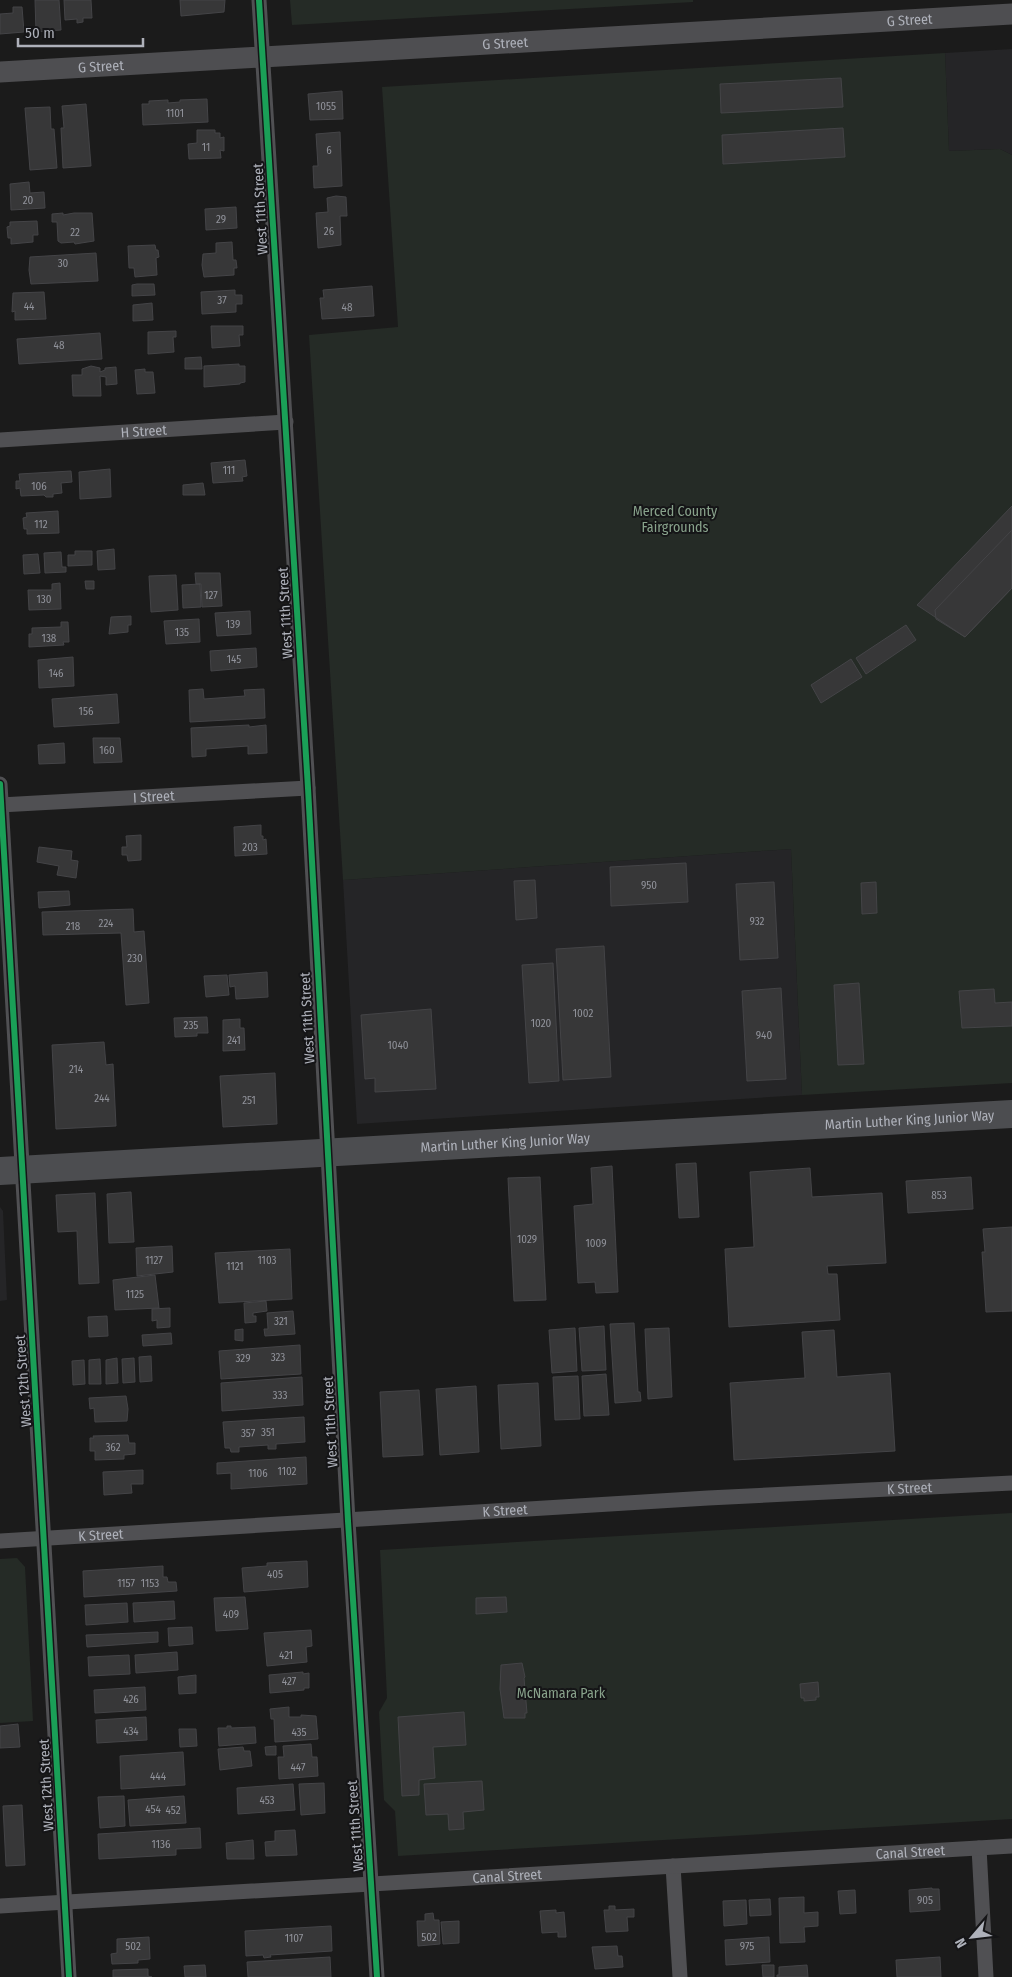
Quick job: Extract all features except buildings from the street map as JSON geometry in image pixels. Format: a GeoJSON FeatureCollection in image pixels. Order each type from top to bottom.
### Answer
{"type":"FeatureCollection","features":[{"type":"Feature","properties":{"kind":"highway","name":"Martin Luther King Junior Way"},"geometry":{"type":"LineString","coordinates":[[11,1170],[1012,1114]]}},
{"type":"Feature","properties":{"kind":"main road","name":"G Street"},"geometry":{"type":"LineString","coordinates":[[0,72],[1012,14]]}},
{"type":"Feature","properties":{"kind":"street","name":"West 11th Street"},"geometry":{"type":"LineString","coordinates":[[260,0],[308,788],[348,1521],[377,1977]]}},
{"type":"Feature","properties":{"kind":"street","name":"H Street"},"geometry":{"type":"LineString","coordinates":[[0,440],[286,422]]}},
{"type":"Feature","properties":{"kind":"street","name":"West 12th Street"},"geometry":{"type":"LineString","coordinates":[[0,784],[11,1170],[45,1539],[70,1977]]}},
{"type":"Feature","properties":{"kind":"street","name":"I Street"},"geometry":{"type":"LineString","coordinates":[[1,805],[308,788]]}},
{"type":"Feature","properties":{"kind":"street","name":"K Street"},"geometry":{"type":"LineString","coordinates":[[0,1541],[708,1498],[1012,1483]]}},
{"type":"Feature","properties":{"kind":"street","name":"Canal Street"},"geometry":{"type":"LineString","coordinates":[[0,1906],[65,1900],[1012,1846]]}},
{"type":"Feature","properties":{"kind":"street"},"geometry":{"type":"LineString","coordinates":[[979,1848],[986,1977]]}},
{"type":"Feature","properties":{"kind":"street"},"geometry":{"type":"LineString","coordinates":[[673,1866],[680,1977]]}},
{"type":"Feature","properties":{"kind":"shaded area"},"geometry":{"type":"Polygon","coordinates":[[[1012,49],[1012,155],[1000,149],[949,151],[945,53],[1012,49]]]}},
{"type":"Feature","properties":{"kind":"shaded area"},"geometry":{"type":"Polygon","coordinates":[[[791,849],[802,1095],[357,1124],[343,880],[791,849]]]}},
{"type":"Feature","properties":{"kind":"shaded area"},"geometry":{"type":"Polygon","coordinates":[[[0,1207],[3,1211],[7,1300],[0,1301],[0,1207]]]}},
{"type":"Feature","properties":{"kind":"green space"},"geometry":{"type":"Polygon","coordinates":[[[290,0],[693,0],[693,2],[292,25],[290,0]]]}},
{"type":"Feature","properties":{"kind":"green space","name":"Merced County Fairgrounds"},"geometry":{"type":"Polygon","coordinates":[[[945,53],[949,151],[1000,149],[1012,155],[1012,1083],[802,1095],[791,849],[343,880],[309,335],[398,327],[382,87],[945,53]]]}},
{"type":"Feature","properties":{"kind":"green space","name":"McNamara Park"},"geometry":{"type":"Polygon","coordinates":[[[1012,1513],[1012,1819],[398,1856],[395,1811],[384,1800],[379,1712],[387,1698],[380,1550],[1012,1513]]]}},
{"type":"Feature","properties":{"kind":"green space"},"geometry":{"type":"Polygon","coordinates":[[[17,1558],[25,1567],[33,1721],[0,1723],[0,1559],[17,1558]]]}},
{"type":"Feature","properties":{"kind":"cycle path"},"geometry":{"type":"LineString","coordinates":[[259,0],[308,788],[348,1521],[377,1977]]}},
{"type":"Feature","properties":{"kind":"cycle path"},"geometry":{"type":"LineString","coordinates":[[0,784],[69,1977]]}}]}
